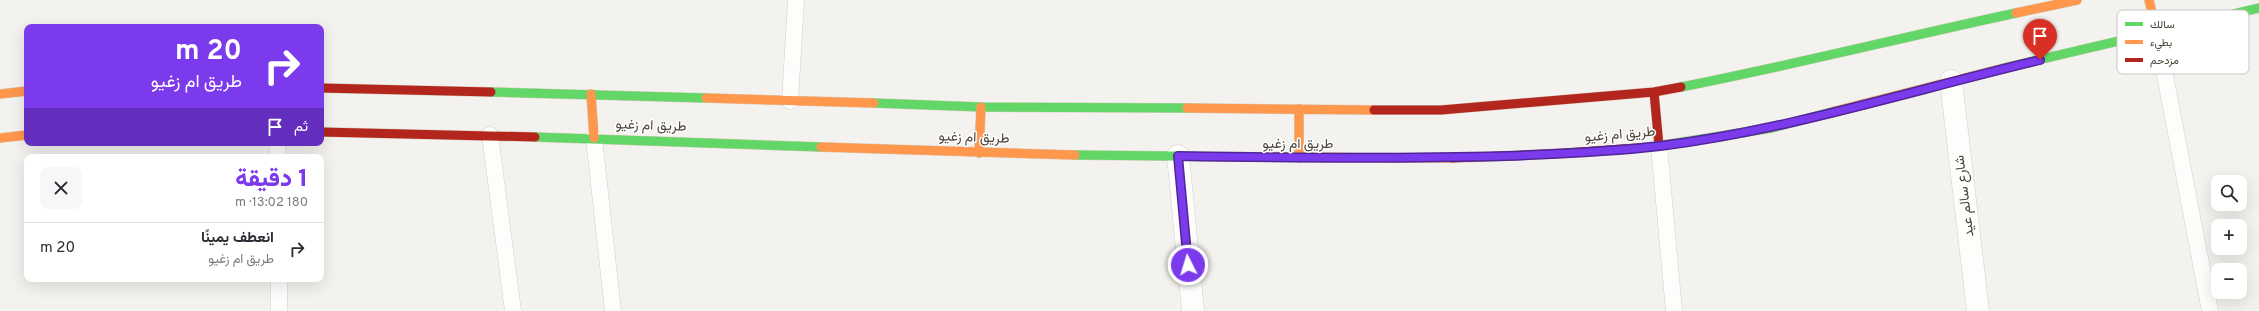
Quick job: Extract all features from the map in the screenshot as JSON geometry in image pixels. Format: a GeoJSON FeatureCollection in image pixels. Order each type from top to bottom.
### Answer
{"type":"FeatureCollection","features":[{"type":"Feature","properties":{"kind":"main road"},"geometry":{"type":"LineString","coordinates":[[324,88],[592,94],[981,107],[1441,110],[1654,92],[1748,74],[1842,51],[2077,0]]}},
{"type":"Feature","properties":{"kind":"main road"},"geometry":{"type":"LineString","coordinates":[[2149,0],[2151,10]]}},
{"type":"Feature","properties":{"kind":"main road","name":"طريق ام زغيو"},"geometry":{"type":"LineString","coordinates":[[2249,10],[2259,8]]}},
{"type":"Feature","properties":{"kind":"main road","name":"طريق ام زغيو"},"geometry":{"type":"LineString","coordinates":[[324,132],[594,138],[980,153],[1299,158],[1439,158],[1552,154],[1659,146],[1772,128],[1951,81],[2117,42]]}},
{"type":"Feature","properties":{"kind":"main road"},"geometry":{"type":"LineString","coordinates":[[0,94],[24,91]]}},
{"type":"Feature","properties":{"kind":"main road"},"geometry":{"type":"LineString","coordinates":[[1654,92],[1659,146]]}},
{"type":"Feature","properties":{"kind":"main road"},"geometry":{"type":"LineString","coordinates":[[592,94],[594,138]]}},
{"type":"Feature","properties":{"kind":"main road"},"geometry":{"type":"LineString","coordinates":[[980,153],[981,107]]}},
{"type":"Feature","properties":{"kind":"main road"},"geometry":{"type":"LineString","coordinates":[[1299,109],[1299,158]]}},
{"type":"Feature","properties":{"kind":"main road"},"geometry":{"type":"LineString","coordinates":[[0,138],[24,135]]}},
{"type":"Feature","properties":{"kind":"street","name":"شارع سالم عيد"},"geometry":{"type":"LineString","coordinates":[[1951,81],[1978,311]]}},
{"type":"Feature","properties":{"kind":"street"},"geometry":{"type":"LineString","coordinates":[[1178,156],[1193,311]]}},
{"type":"Feature","properties":{"kind":"lane"},"geometry":{"type":"LineString","coordinates":[[790,100],[796,0]]}},
{"type":"Feature","properties":{"kind":"lane"},"geometry":{"type":"LineString","coordinates":[[2165,74],[2210,311]]}},
{"type":"Feature","properties":{"kind":"lane"},"geometry":{"type":"LineString","coordinates":[[490,135],[513,311]]}},
{"type":"Feature","properties":{"kind":"lane"},"geometry":{"type":"LineString","coordinates":[[594,138],[613,311]]}},
{"type":"Feature","properties":{"kind":"lane"},"geometry":{"type":"LineString","coordinates":[[1659,146],[1674,311]]}},
{"type":"Feature","properties":{"kind":"lane"},"geometry":{"type":"LineString","coordinates":[[279,282],[279,311]]}},
{"type":"Feature","properties":{"kind":"traffic: fast"},"geometry":{"type":"LineString","coordinates":[[2249,10],[2259,8]]}},
{"type":"Feature","properties":{"kind":"traffic: fast"},"geometry":{"type":"LineString","coordinates":[[1681,87],[1765,70],[2016,13]]}},
{"type":"Feature","properties":{"kind":"traffic: fast"},"geometry":{"type":"LineString","coordinates":[[2004,68],[2117,41]]}},
{"type":"Feature","properties":{"kind":"traffic: fast"},"geometry":{"type":"LineString","coordinates":[[491,92],[706,98]]}},
{"type":"Feature","properties":{"kind":"traffic: fast"},"geometry":{"type":"LineString","coordinates":[[874,103],[981,107],[1187,108]]}},
{"type":"Feature","properties":{"kind":"traffic: fast"},"geometry":{"type":"LineString","coordinates":[[1651,147],[1772,128],[1835,111]]}},
{"type":"Feature","properties":{"kind":"traffic: fast"},"geometry":{"type":"LineString","coordinates":[[535,137],[821,147]]}},
{"type":"Feature","properties":{"kind":"traffic: fast"},"geometry":{"type":"LineString","coordinates":[[1075,155],[1264,157]]}},
{"type":"Feature","properties":{"kind":"traffic: slow"},"geometry":{"type":"LineString","coordinates":[[2016,13],[2077,0]]}},
{"type":"Feature","properties":{"kind":"traffic: slow"},"geometry":{"type":"LineString","coordinates":[[2149,0],[2151,10]]}},
{"type":"Feature","properties":{"kind":"traffic: slow"},"geometry":{"type":"LineString","coordinates":[[1835,111],[2004,68]]}},
{"type":"Feature","properties":{"kind":"traffic: slow"},"geometry":{"type":"LineString","coordinates":[[0,94],[24,91]]}},
{"type":"Feature","properties":{"kind":"traffic: slow"},"geometry":{"type":"LineString","coordinates":[[591,94],[594,138]]}},
{"type":"Feature","properties":{"kind":"traffic: slow"},"geometry":{"type":"LineString","coordinates":[[706,98],[874,103]]}},
{"type":"Feature","properties":{"kind":"traffic: slow"},"geometry":{"type":"LineString","coordinates":[[979,153],[981,107]]}},
{"type":"Feature","properties":{"kind":"traffic: slow"},"geometry":{"type":"LineString","coordinates":[[1187,108],[1374,110]]}},
{"type":"Feature","properties":{"kind":"traffic: slow"},"geometry":{"type":"LineString","coordinates":[[1299,109],[1299,158]]}},
{"type":"Feature","properties":{"kind":"traffic: slow"},"geometry":{"type":"LineString","coordinates":[[0,138],[24,135]]}},
{"type":"Feature","properties":{"kind":"traffic: slow"},"geometry":{"type":"LineString","coordinates":[[821,147],[1075,155]]}},
{"type":"Feature","properties":{"kind":"traffic: slow"},"geometry":{"type":"LineString","coordinates":[[1264,157],[1452,158]]}},
{"type":"Feature","properties":{"kind":"traffic: jam"},"geometry":{"type":"LineString","coordinates":[[1374,110],[1441,110],[1654,92],[1681,87]]}},
{"type":"Feature","properties":{"kind":"traffic: jam"},"geometry":{"type":"LineString","coordinates":[[324,88],[491,92]]}},
{"type":"Feature","properties":{"kind":"traffic: jam"},"geometry":{"type":"LineString","coordinates":[[1654,92],[1659,146]]}},
{"type":"Feature","properties":{"kind":"traffic: jam"},"geometry":{"type":"LineString","coordinates":[[324,132],[535,137]]}},
{"type":"Feature","properties":{"kind":"traffic: jam"},"geometry":{"type":"LineString","coordinates":[[1452,158],[1552,154],[1651,147]]}},
{"type":"Feature","properties":{"kind":"route"},"geometry":{"type":"LineString","coordinates":[[1188,265],[1178,156],[1439,158],[1552,154],[1659,146],[1772,128],[1856,105],[2040,60]]}}]}
